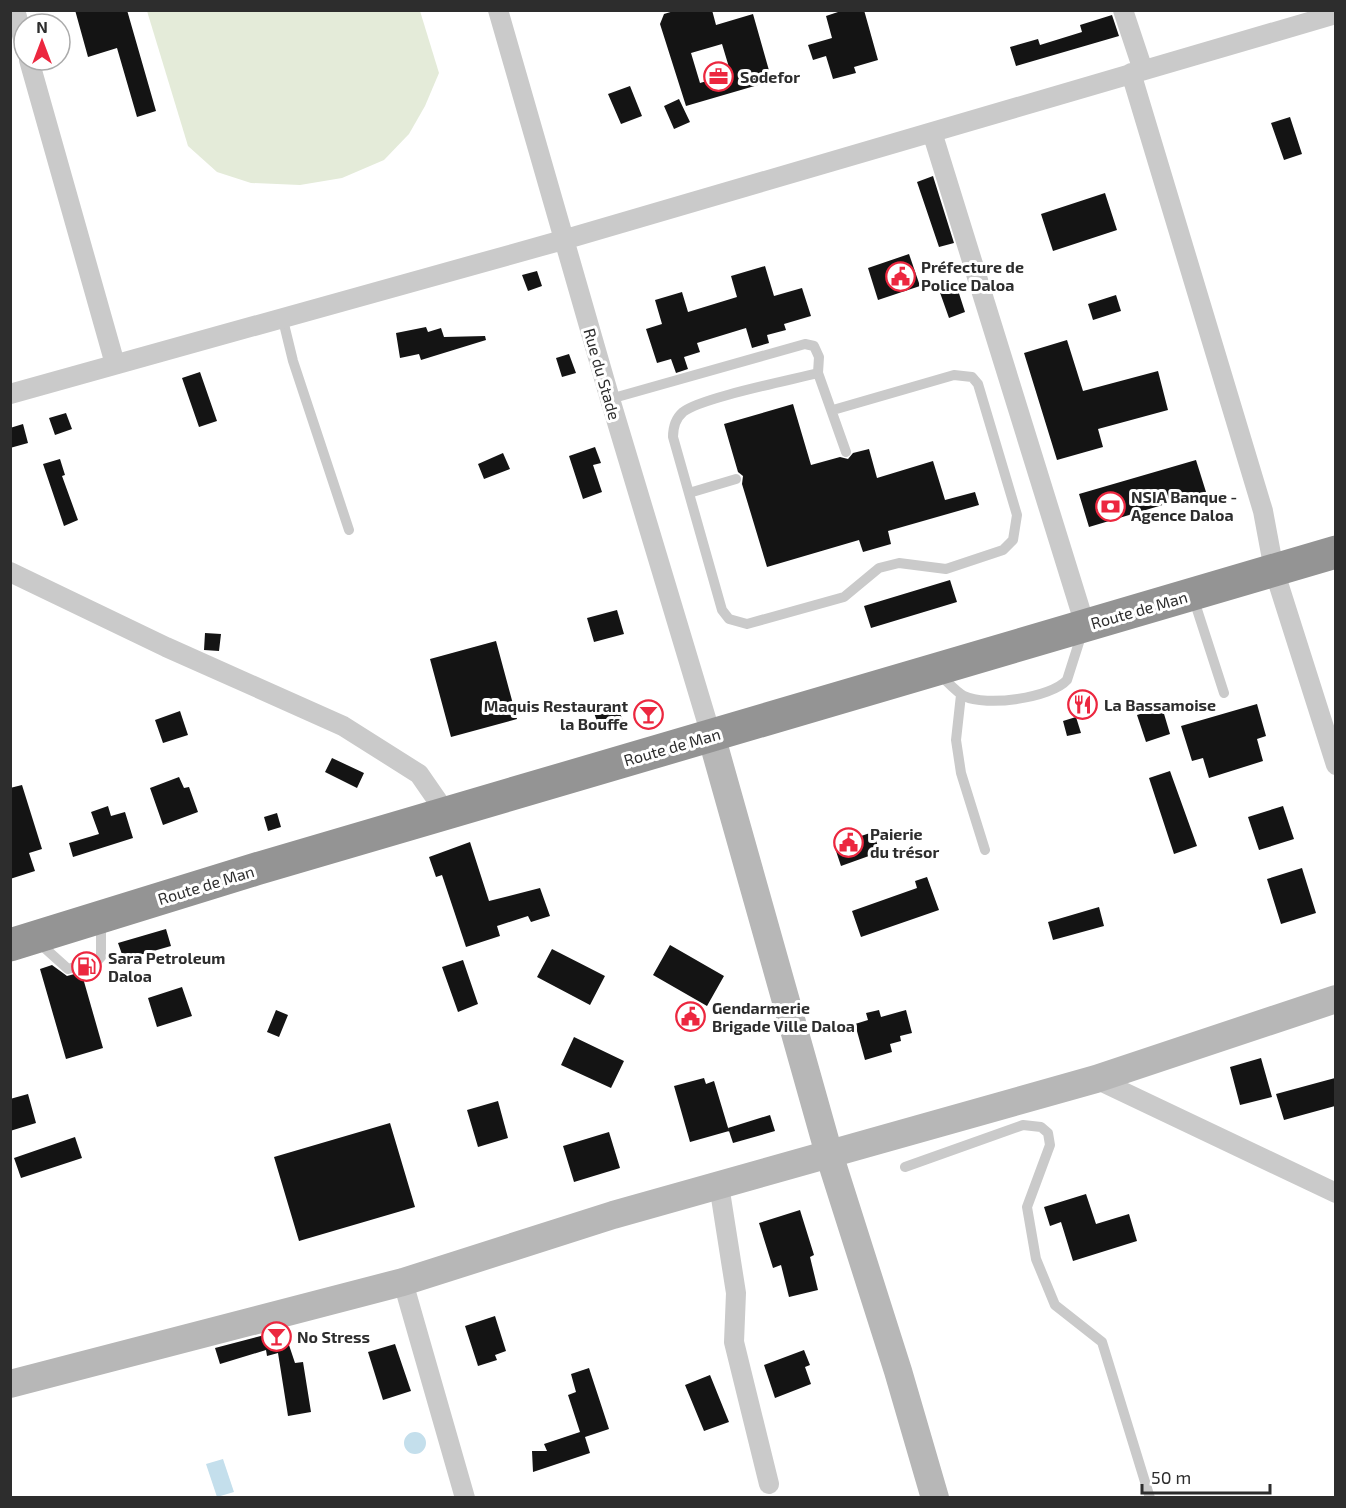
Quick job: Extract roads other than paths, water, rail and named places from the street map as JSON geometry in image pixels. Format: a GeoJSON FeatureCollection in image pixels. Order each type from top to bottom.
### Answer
{"type":"FeatureCollection","features":[{"type":"Feature","properties":{"kind":"highway","name":"Route de Man"},"geometry":{"type":"LineString","coordinates":[[22,941],[446,813],[1335,552]]}},
{"type":"Feature","properties":{"kind":"street","name":"Rue du Stade"},"geometry":{"type":"LineString","coordinates":[[498,10],[563,240],[711,735]]}},
{"type":"Feature","properties":{"kind":"street"},"geometry":{"type":"LineString","coordinates":[[1123,10],[1137,72],[1263,511],[1274,570],[1335,765]]}},
{"type":"Feature","properties":{"kind":"street"},"geometry":{"type":"LineString","coordinates":[[10,394],[282,316],[563,240],[1335,14]]}},
{"type":"Feature","properties":{"kind":"street"},"geometry":{"type":"LineString","coordinates":[[32,72],[115,364]]}},
{"type":"Feature","properties":{"kind":"street"},"geometry":{"type":"LineString","coordinates":[[932,132],[1084,625]]}},
{"type":"Feature","properties":{"kind":"street"},"geometry":{"type":"LineString","coordinates":[[10,572],[156,642],[343,726],[419,774],[446,813]]}},
{"type":"Feature","properties":{"kind":"street"},"geometry":{"type":"LineString","coordinates":[[711,735],[752,889],[935,1497]]}},
{"type":"Feature","properties":{"kind":"street"},"geometry":{"type":"LineString","coordinates":[[10,1384],[404,1282],[613,1215],[1096,1079],[1335,999]]}},
{"type":"Feature","properties":{"kind":"street"},"geometry":{"type":"LineString","coordinates":[[1096,1079],[1335,1193]]}},
{"type":"Feature","properties":{"kind":"street"},"geometry":{"type":"LineString","coordinates":[[719,1185],[736,1293],[734,1342],[769,1484]]}},
{"type":"Feature","properties":{"kind":"street"},"geometry":{"type":"LineString","coordinates":[[404,1282],[465,1497]]}},
{"type":"Feature","properties":{"kind":"lane"},"geometry":{"type":"LineString","coordinates":[[282,316],[293,361],[349,530]]}},
{"type":"Feature","properties":{"kind":"lane"},"geometry":{"type":"LineString","coordinates":[[610,399],[805,344],[814,346],[819,357],[818,373],[846,452]]}},
{"type":"Feature","properties":{"kind":"lane"},"geometry":{"type":"LineString","coordinates":[[818,373],[694,405],[677,419],[673,437],[722,610],[729,619],[747,624],[844,597],[879,568],[899,563],[946,569],[1003,550],[1012,540],[1017,515],[978,384],[972,377],[954,375],[833,410]]}},
{"type":"Feature","properties":{"kind":"lane"},"geometry":{"type":"LineString","coordinates":[[689,493],[736,479]]}},
{"type":"Feature","properties":{"kind":"lane"},"geometry":{"type":"LineString","coordinates":[[1192,594],[1224,693]]}},
{"type":"Feature","properties":{"kind":"lane"},"geometry":{"type":"LineString","coordinates":[[935,669],[962,695],[972,699],[1020,699],[1062,686],[1067,680],[1084,625]]}},
{"type":"Feature","properties":{"kind":"lane"},"geometry":{"type":"LineString","coordinates":[[962,695],[956,740],[961,773],[986,850]]}},
{"type":"Feature","properties":{"kind":"lane"},"geometry":{"type":"LineString","coordinates":[[904,1167],[1023,1125],[1041,1127],[1048,1133],[1050,1145],[1027,1207],[1036,1259],[1055,1305],[1102,1342],[1150,1497]]}},
{"type":"Feature","properties":{"kind":"water"},"geometry":{"type":"Polygon","coordinates":[[[415,1432],[425,1439],[426,1443],[419,1453],[415,1454],[405,1447],[404,1443],[411,1433],[415,1432]]]}},
{"type":"Feature","properties":{"kind":"water"},"geometry":{"type":"Polygon","coordinates":[[[223,1459],[234,1492],[217,1497],[206,1464],[223,1459]]]}},
{"type":"Feature","properties":{"kind":"place","name":"Sodefor"},"geometry":{"type":"Point","coordinates":[719,77]}},
{"type":"Feature","properties":{"kind":"place","name":"Préfecture de Police Daloa"},"geometry":{"type":"Point","coordinates":[900,276]}},
{"type":"Feature","properties":{"kind":"place","name":"NSIA Banque - Agence Daloa"},"geometry":{"type":"Point","coordinates":[1110,506]}},
{"type":"Feature","properties":{"kind":"place","name":"La Bassamoise"},"geometry":{"type":"Point","coordinates":[1083,705]}},
{"type":"Feature","properties":{"kind":"place","name":"Maquis Restaurant la Bouffe"},"geometry":{"type":"Point","coordinates":[649,715]}},
{"type":"Feature","properties":{"kind":"place","name":"Paierie du trésor"},"geometry":{"type":"Point","coordinates":[849,843]}},
{"type":"Feature","properties":{"kind":"place","name":"Sara Petroleum Daloa"},"geometry":{"type":"Point","coordinates":[87,967]}},
{"type":"Feature","properties":{"kind":"place","name":"Gendarmerie Brigade Ville Daloa"},"geometry":{"type":"Point","coordinates":[691,1017]}},
{"type":"Feature","properties":{"kind":"place","name":"No Stress"},"geometry":{"type":"Point","coordinates":[276,1337]}}]}
